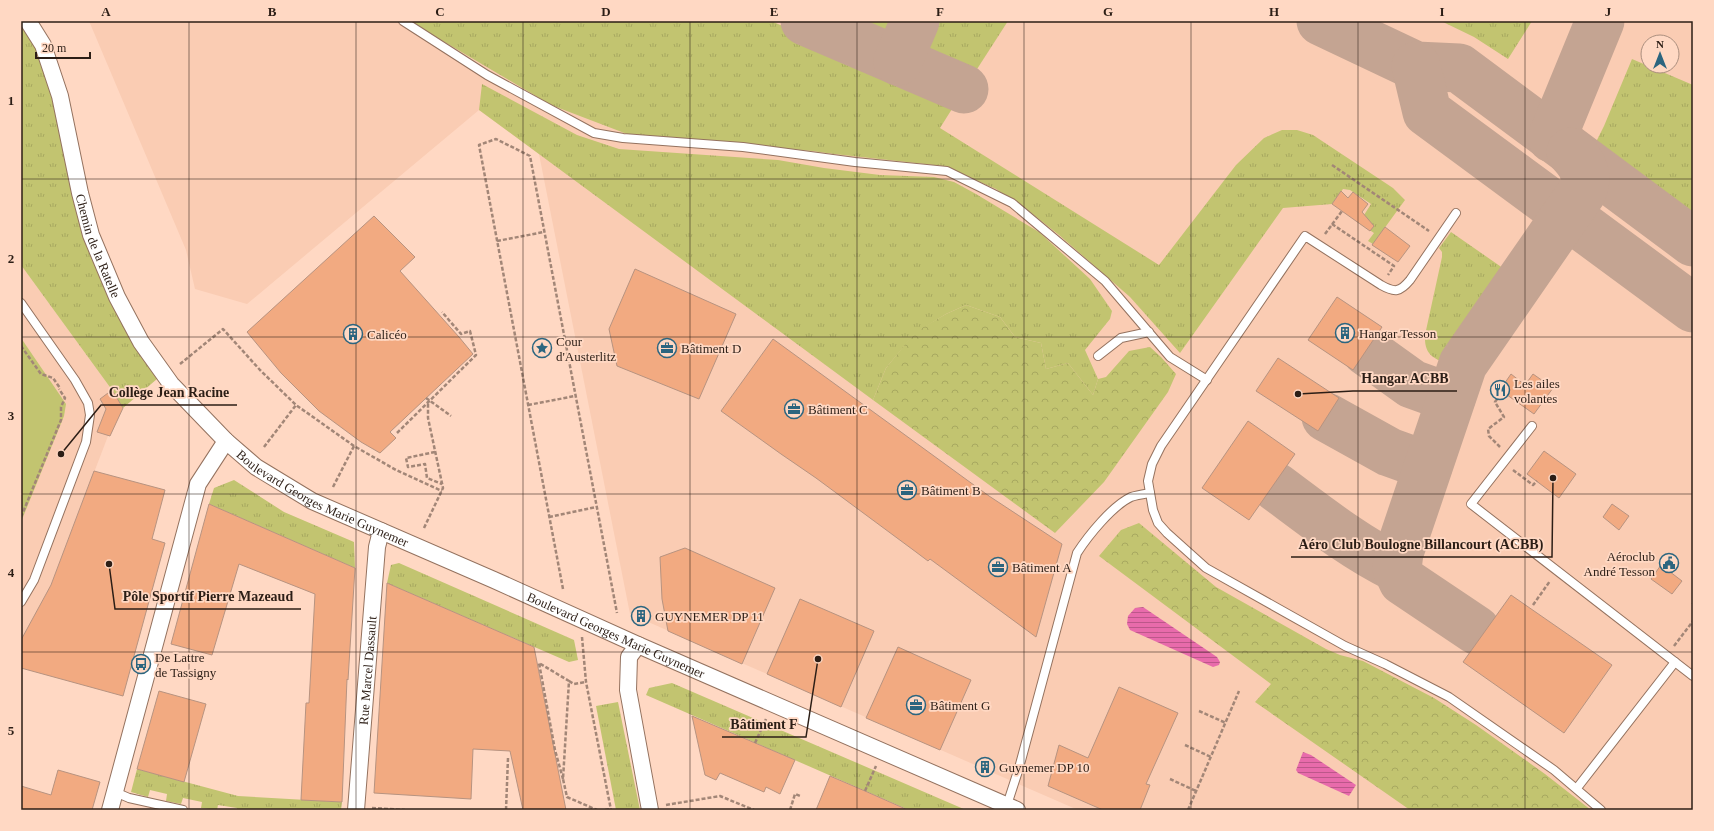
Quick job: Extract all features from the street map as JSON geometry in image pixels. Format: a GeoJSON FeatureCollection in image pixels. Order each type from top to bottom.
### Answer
{"type":"FeatureCollection","features":[{"type":"Feature","properties":{"kind":"street","name":"Chemin de la Ratelle"},"geometry":{"type":"LineString","coordinates":[[28,21],[43,45],[60,96],[80,193],[92,235],[117,297],[141,342],[171,384],[226,441]]}},
{"type":"Feature","properties":{"kind":"street","name":"Boulevard Georges Marie Guynemer"},"geometry":{"type":"LineString","coordinates":[[226,441],[256,466],[312,502],[588,621],[638,645],[1012,808]]}},
{"type":"Feature","properties":{"kind":"street"},"geometry":{"type":"LineString","coordinates":[[110,810],[198,484],[226,441]]}},
{"type":"Feature","properties":{"kind":"street","name":"Rue Marcel Dassault"},"geometry":{"type":"LineString","coordinates":[[356,808],[377,547],[381,531]]}},
{"type":"Feature","properties":{"kind":"street"},"geometry":{"type":"LineString","coordinates":[[638,645],[629,657],[628,690],[650,810]]}},
{"type":"Feature","properties":{"kind":"lane"},"geometry":{"type":"LineString","coordinates":[[403,21],[487,75],[594,133],[622,138],[743,147],[855,162],[948,171],[1012,203],[1105,281],[1170,357],[1207,380]]}},
{"type":"Feature","properties":{"kind":"lane"},"geometry":{"type":"LineString","coordinates":[[1456,213],[1440,238],[1403,288],[1389,290],[1305,236],[1161,446],[1152,464],[1148,481],[1153,510],[1158,523],[1182,548],[1206,568],[1345,646],[1385,664],[1449,697],[1554,770],[1601,810]]}},
{"type":"Feature","properties":{"kind":"lane"},"geometry":{"type":"LineString","coordinates":[[21,303],[75,380],[88,403],[90,415],[89,429],[34,580],[21,602]]}},
{"type":"Feature","properties":{"kind":"lane"},"geometry":{"type":"LineString","coordinates":[[1098,356],[1121,338],[1149,332]]}},
{"type":"Feature","properties":{"kind":"lane"},"geometry":{"type":"LineString","coordinates":[[1532,426],[1471,504],[1693,676]]}},
{"type":"Feature","properties":{"kind":"lane"},"geometry":{"type":"LineString","coordinates":[[1012,808],[1019,768],[1077,553],[1086,538],[1112,511],[1131,497],[1150,493]]}},
{"type":"Feature","properties":{"kind":"lane"},"geometry":{"type":"LineString","coordinates":[[1577,788],[1675,662]]}},
{"type":"Feature","properties":{"kind":"lane"},"geometry":{"type":"LineString","coordinates":[[115,792],[129,798],[183,810]]}},
{"type":"Feature","properties":{"kind":"path"},"geometry":{"type":"LineString","coordinates":[[563,589],[480,144],[496,139],[530,156],[617,613]]}},
{"type":"Feature","properties":{"kind":"path"},"geometry":{"type":"LineString","coordinates":[[1332,165],[1440,238]]}},
{"type":"Feature","properties":{"kind":"path"},"geometry":{"type":"LineString","coordinates":[[1305,236],[1312,225],[1325,234],[1342,211]]}},
{"type":"Feature","properties":{"kind":"path"},"geometry":{"type":"LineString","coordinates":[[1332,224],[1394,266],[1381,285]]}},
{"type":"Feature","properties":{"kind":"path"},"geometry":{"type":"LineString","coordinates":[[497,241],[544,232]]}},
{"type":"Feature","properties":{"kind":"path"},"geometry":{"type":"LineString","coordinates":[[397,433],[427,399],[476,355],[470,331],[461,334],[442,312]]}},
{"type":"Feature","properties":{"kind":"path"},"geometry":{"type":"LineString","coordinates":[[180,364],[223,329],[260,370],[296,405],[354,446],[396,470],[441,492]]}},
{"type":"Feature","properties":{"kind":"path"},"geometry":{"type":"LineString","coordinates":[[21,346],[41,374],[52,378],[65,398],[62,407],[61,420],[21,517]]}},
{"type":"Feature","properties":{"kind":"path"},"geometry":{"type":"LineString","coordinates":[[21,355],[23,349]]}},
{"type":"Feature","properties":{"kind":"path"},"geometry":{"type":"LineString","coordinates":[[59,388],[75,380]]}},
{"type":"Feature","properties":{"kind":"path"},"geometry":{"type":"LineString","coordinates":[[1500,395],[1495,402],[1504,417],[1488,429],[1489,436],[1509,456]]}},
{"type":"Feature","properties":{"kind":"path"},"geometry":{"type":"LineString","coordinates":[[528,405],[575,396]]}},
{"type":"Feature","properties":{"kind":"path"},"geometry":{"type":"LineString","coordinates":[[427,399],[451,416]]}},
{"type":"Feature","properties":{"kind":"path"},"geometry":{"type":"LineString","coordinates":[[424,528],[441,492],[442,485],[428,418],[427,399]]}},
{"type":"Feature","properties":{"kind":"path"},"geometry":{"type":"LineString","coordinates":[[264,447],[296,405]]}},
{"type":"Feature","properties":{"kind":"path"},"geometry":{"type":"LineString","coordinates":[[333,487],[354,446]]}},
{"type":"Feature","properties":{"kind":"path"},"geometry":{"type":"LineString","coordinates":[[435,452],[406,458],[408,466],[425,464],[427,478],[442,485]]}},
{"type":"Feature","properties":{"kind":"path"},"geometry":{"type":"LineString","coordinates":[[1503,463],[1533,485],[1537,481]]}},
{"type":"Feature","properties":{"kind":"path"},"geometry":{"type":"LineString","coordinates":[[549,517],[596,507]]}},
{"type":"Feature","properties":{"kind":"path"},"geometry":{"type":"LineString","coordinates":[[1533,605],[1557,571]]}},
{"type":"Feature","properties":{"kind":"path"},"geometry":{"type":"LineString","coordinates":[[588,621],[582,637],[586,682],[611,809],[605,810]]}},
{"type":"Feature","properties":{"kind":"path"},"geometry":{"type":"LineString","coordinates":[[1666,656],[1693,621]]}},
{"type":"Feature","properties":{"kind":"path"},"geometry":{"type":"LineString","coordinates":[[586,682],[574,684],[539,663],[555,750],[567,797],[597,810]]}},
{"type":"Feature","properties":{"kind":"path"},"geometry":{"type":"LineString","coordinates":[[563,779],[569,681]]}},
{"type":"Feature","properties":{"kind":"path"},"geometry":{"type":"LineString","coordinates":[[1188,810],[1239,691]]}},
{"type":"Feature","properties":{"kind":"path"},"geometry":{"type":"LineString","coordinates":[[755,743],[773,703]]}},
{"type":"Feature","properties":{"kind":"path"},"geometry":{"type":"LineString","coordinates":[[1199,711],[1226,723]]}},
{"type":"Feature","properties":{"kind":"path"},"geometry":{"type":"LineString","coordinates":[[1185,746],[1211,757]]}},
{"type":"Feature","properties":{"kind":"path"},"geometry":{"type":"LineString","coordinates":[[865,791],[883,752]]}},
{"type":"Feature","properties":{"kind":"path"},"geometry":{"type":"LineString","coordinates":[[506,810],[508,758]]}},
{"type":"Feature","properties":{"kind":"path"},"geometry":{"type":"LineString","coordinates":[[1170,779],[1196,791]]}},
{"type":"Feature","properties":{"kind":"path"},"geometry":{"type":"LineString","coordinates":[[790,810],[795,794],[800,796]]}},
{"type":"Feature","properties":{"kind":"path"},"geometry":{"type":"LineString","coordinates":[[665,805],[720,796],[754,810]]}},
{"type":"Feature","properties":{"kind":"path"},"geometry":{"type":"LineString","coordinates":[[356,808],[405,810]]}},
{"type":"Feature","properties":{"kind":"shaded area"},"geometry":{"type":"Polygon","coordinates":[[[89,21],[1693,21],[1693,810],[1078,810],[630,614],[539,154],[479,110],[247,304],[195,289],[186,250],[89,21]]]}},
{"type":"Feature","properties":{"kind":"shaded area"},"geometry":{"type":"Polygon","coordinates":[[[21,265],[112,390],[123,408],[110,436],[108,436],[51,585],[21,640],[21,265]]]}},
{"type":"Feature","properties":{"kind":"shaded area"},"geometry":{"type":"Polygon","coordinates":[[[1143,607],[1217,657],[1220,662],[1219,665],[1213,667],[1130,630],[1127,624],[1128,616],[1135,608],[1143,607]]]}},
{"type":"Feature","properties":{"kind":"shaded area"},"geometry":{"type":"Polygon","coordinates":[[[1303,752],[1311,755],[1356,785],[1349,796],[1298,773],[1296,770],[1303,752]]]}},
{"type":"Feature","properties":{"kind":"green space"},"geometry":{"type":"Polygon","coordinates":[[[21,21],[28,21],[117,297],[157,379],[123,408],[112,390],[21,265],[21,21]]]}},
{"type":"Feature","properties":{"kind":"green space"},"geometry":{"type":"Polygon","coordinates":[[[409,21],[771,21],[957,101],[940,128],[1159,265],[1236,165],[1264,138],[1282,130],[1297,130],[1313,135],[1393,188],[1405,200],[1373,244],[1368,241],[1374,233],[1359,223],[1371,204],[1350,190],[1343,189],[1332,204],[1283,208],[1180,353],[1130,297],[1059,235],[1030,212],[996,189],[943,166],[812,151],[627,134],[551,105],[409,21]]]}},
{"type":"Feature","properties":{"kind":"green space"},"geometry":{"type":"Polygon","coordinates":[[[830,21],[905,21],[893,48],[830,21]]]}},
{"type":"Feature","properties":{"kind":"green space"},"geometry":{"type":"Polygon","coordinates":[[[927,21],[1008,21],[970,80],[913,55],[927,21]]]}},
{"type":"Feature","properties":{"kind":"green space"},"geometry":{"type":"Polygon","coordinates":[[[1441,21],[1532,21],[1508,59],[1474,37],[1441,21]]]}},
{"type":"Feature","properties":{"kind":"green space"},"geometry":{"type":"Polygon","coordinates":[[[1632,59],[1640,62],[1640,74],[1667,74],[1693,85],[1693,229],[1591,152],[1604,126],[1632,59]]]}},
{"type":"Feature","properties":{"kind":"green space"},"geometry":{"type":"Polygon","coordinates":[[[482,84],[577,135],[619,149],[778,160],[824,168],[880,175],[934,177],[954,182],[1039,232],[1090,279],[1112,311],[1110,319],[1085,350],[1098,379],[1093,395],[1068,363],[1046,369],[1041,343],[1015,337],[1000,317],[966,305],[946,314],[915,333],[886,368],[873,400],[479,110],[482,84]]]}},
{"type":"Feature","properties":{"kind":"green space"},"geometry":{"type":"Polygon","coordinates":[[[1451,232],[1510,273],[1463,342],[1451,366],[1435,358],[1428,352],[1426,348],[1425,335],[1442,257],[1442,252],[1439,248],[1451,232]]]}},
{"type":"Feature","properties":{"kind":"green space"},"geometry":{"type":"Polygon","coordinates":[[[966,305],[1000,317],[1015,337],[1041,343],[1046,369],[1068,363],[1093,395],[1098,379],[1106,377],[1129,351],[1150,347],[1176,374],[1168,392],[1104,482],[1055,533],[873,400],[886,368],[915,332],[946,314],[966,305]]]}},
{"type":"Feature","properties":{"kind":"green space"},"geometry":{"type":"Polygon","coordinates":[[[21,338],[66,404],[64,416],[21,522],[21,338]]]}},
{"type":"Feature","properties":{"kind":"green space"},"geometry":{"type":"Polygon","coordinates":[[[234,480],[284,512],[354,542],[355,568],[209,504],[214,488],[234,480]]]}},
{"type":"Feature","properties":{"kind":"green space"},"geometry":{"type":"Polygon","coordinates":[[[1139,523],[1216,587],[1326,649],[1340,655],[1363,661],[1434,698],[1476,725],[1545,774],[1591,810],[1410,810],[1255,702],[1271,684],[1099,556],[1121,530],[1139,523]]]}},
{"type":"Feature","properties":{"kind":"green space"},"geometry":{"type":"Polygon","coordinates":[[[399,563],[574,640],[578,660],[569,662],[387,583],[391,565],[399,563]]]}},
{"type":"Feature","properties":{"kind":"green space"},"geometry":{"type":"Polygon","coordinates":[[[672,683],[966,810],[909,810],[646,695],[649,688],[672,683]]]}},
{"type":"Feature","properties":{"kind":"green space"},"geometry":{"type":"Polygon","coordinates":[[[618,702],[640,810],[616,810],[596,706],[618,702]]]}},
{"type":"Feature","properties":{"kind":"green space"},"geometry":{"type":"Polygon","coordinates":[[[137,769],[238,796],[342,802],[341,810],[237,810],[237,808],[218,805],[217,810],[201,808],[202,802],[183,798],[181,804],[166,801],[167,794],[150,790],[148,797],[131,792],[137,769]]]}},
{"type":"Feature","properties":{"kind":"building"},"geometry":{"type":"Polygon","coordinates":[[[1341,191],[1348,198],[1353,192],[1368,204],[1362,212],[1374,226],[1370,231],[1332,204],[1341,191]]]}},
{"type":"Feature","properties":{"kind":"building","name":"Calicéo"},"geometry":{"type":"Polygon","coordinates":[[[374,216],[415,257],[400,271],[473,354],[390,432],[396,438],[380,453],[361,442],[319,411],[281,373],[247,332],[374,216]]]}},
{"type":"Feature","properties":{"kind":"building"},"geometry":{"type":"Polygon","coordinates":[[[1385,227],[1410,246],[1398,262],[1372,245],[1385,227]]]}},
{"type":"Feature","properties":{"kind":"building","name":"Bâtiment D"},"geometry":{"type":"Polygon","coordinates":[[[635,269],[736,314],[699,399],[617,366],[609,329],[635,269]]]}},
{"type":"Feature","properties":{"kind":"building","name":"Hangar Tesson"},"geometry":{"type":"Polygon","coordinates":[[[1337,297],[1382,327],[1353,370],[1308,340],[1337,297]]]}},
{"type":"Feature","properties":{"kind":"building"},"geometry":{"type":"Polygon","coordinates":[[[773,339],[989,496],[1062,544],[1036,637],[930,559],[928,561],[816,478],[721,411],[773,339]]]}},
{"type":"Feature","properties":{"kind":"building"},"geometry":{"type":"Polygon","coordinates":[[[1278,358],[1339,398],[1318,431],[1256,391],[1278,358]]]}},
{"type":"Feature","properties":{"kind":"building"},"geometry":{"type":"Polygon","coordinates":[[[1511,374],[1525,385],[1533,374],[1553,388],[1534,414],[1500,390],[1511,374]]]}},
{"type":"Feature","properties":{"kind":"building"},"geometry":{"type":"Polygon","coordinates":[[[112,390],[123,408],[110,436],[97,432],[106,409],[100,399],[112,390]]]}},
{"type":"Feature","properties":{"kind":"building"},"geometry":{"type":"Polygon","coordinates":[[[1248,421],[1295,454],[1249,520],[1202,488],[1248,421]]]}},
{"type":"Feature","properties":{"kind":"building"},"geometry":{"type":"Polygon","coordinates":[[[1544,451],[1576,474],[1559,498],[1527,474],[1544,451]]]}},
{"type":"Feature","properties":{"kind":"building"},"geometry":{"type":"Polygon","coordinates":[[[94,471],[165,490],[152,539],[165,543],[123,696],[21,668],[21,640],[51,585],[94,471]]]}},
{"type":"Feature","properties":{"kind":"building"},"geometry":{"type":"Polygon","coordinates":[[[209,504],[355,568],[348,680],[347,679],[342,802],[301,800],[306,703],[309,703],[315,594],[239,564],[212,655],[171,644],[209,504]]]}},
{"type":"Feature","properties":{"kind":"building"},"geometry":{"type":"Polygon","coordinates":[[[1612,504],[1629,516],[1619,530],[1603,517],[1612,504]]]}},
{"type":"Feature","properties":{"kind":"building"},"geometry":{"type":"Polygon","coordinates":[[[685,548],[775,588],[742,664],[668,631],[662,599],[660,557],[685,548]]]}},
{"type":"Feature","properties":{"kind":"building","name":"Aéroclub André Tesson"},"geometry":{"type":"Polygon","coordinates":[[[1661,565],[1682,581],[1672,594],[1651,579],[1661,565]]]}},
{"type":"Feature","properties":{"kind":"building"},"geometry":{"type":"Polygon","coordinates":[[[387,583],[534,647],[566,810],[523,810],[510,751],[473,749],[471,799],[374,793],[387,583]]]}},
{"type":"Feature","properties":{"kind":"building"},"geometry":{"type":"Polygon","coordinates":[[[1511,595],[1612,665],[1564,733],[1463,662],[1511,595]]]}},
{"type":"Feature","properties":{"kind":"building"},"geometry":{"type":"Polygon","coordinates":[[[800,599],[874,631],[841,707],[767,674],[800,599]]]}},
{"type":"Feature","properties":{"kind":"building","name":"Bâtiment G"},"geometry":{"type":"Polygon","coordinates":[[[898,647],[971,680],[940,750],[866,718],[898,647]]]}},
{"type":"Feature","properties":{"kind":"building"},"geometry":{"type":"Polygon","coordinates":[[[1119,687],[1178,713],[1146,784],[1150,785],[1140,810],[1103,810],[1048,786],[1059,745],[1088,758],[1119,687]]]}},
{"type":"Feature","properties":{"kind":"building"},"geometry":{"type":"Polygon","coordinates":[[[159,691],[206,704],[184,782],[137,769],[159,691]]]}},
{"type":"Feature","properties":{"kind":"building"},"geometry":{"type":"Polygon","coordinates":[[[692,716],[795,760],[780,794],[766,787],[764,792],[720,773],[716,780],[705,775],[692,716]]]}},
{"type":"Feature","properties":{"kind":"building"},"geometry":{"type":"Polygon","coordinates":[[[58,770],[100,782],[92,810],[21,810],[21,786],[51,795],[58,770]]]}},
{"type":"Feature","properties":{"kind":"building"},"geometry":{"type":"Polygon","coordinates":[[[830,776],[865,791],[908,810],[816,810],[830,776]]]}},
{"type":"Feature","properties":{"kind":"taxiway"},"geometry":{"type":"LineString","coordinates":[[805,21],[964,89]]}},
{"type":"Feature","properties":{"kind":"taxiway"},"geometry":{"type":"LineString","coordinates":[[898,61],[915,21]]}},
{"type":"Feature","properties":{"kind":"taxiway"},"geometry":{"type":"LineString","coordinates":[[1321,21],[1416,66],[1459,68],[1693,242]]}},
{"type":"Feature","properties":{"kind":"taxiway"},"geometry":{"type":"LineString","coordinates":[[1552,138],[1600,21]]}},
{"type":"Feature","properties":{"kind":"taxiway"},"geometry":{"type":"LineString","coordinates":[[1416,66],[1427,112],[1693,308]]}},
{"type":"Feature","properties":{"kind":"taxiway"},"geometry":{"type":"LineString","coordinates":[[1476,630],[1403,581],[1397,568],[1399,553],[1463,364],[1582,192],[1585,180],[1584,170],[1579,161],[1571,152]]}},
{"type":"Feature","properties":{"kind":"taxiway"},"geometry":{"type":"LineString","coordinates":[[1366,351],[1412,384],[1451,398]]}},
{"type":"Feature","properties":{"kind":"taxiway"},"geometry":{"type":"LineString","coordinates":[[1326,417],[1389,452],[1428,466]]}},
{"type":"Feature","properties":{"kind":"taxiway"},"geometry":{"type":"LineString","coordinates":[[1276,487],[1350,541],[1397,568]]}},
{"type":"Feature","properties":{"kind":"place","name":"Hangar Tesson"},"geometry":{"type":"Point","coordinates":[1345,333]}},
{"type":"Feature","properties":{"kind":"place","name":"Calicéo"},"geometry":{"type":"Point","coordinates":[353,334]}},
{"type":"Feature","properties":{"kind":"place","name":"Cour d'Austerlitz"},"geometry":{"type":"Point","coordinates":[542,348]}},
{"type":"Feature","properties":{"kind":"place","name":"Bâtiment D"},"geometry":{"type":"Point","coordinates":[667,348]}},
{"type":"Feature","properties":{"kind":"place","name":"Les ailes volantes"},"geometry":{"type":"Point","coordinates":[1500,390]}},
{"type":"Feature","properties":{"kind":"place","name":"Hangar ACBB"},"geometry":{"type":"Point","coordinates":[1298,394]}},
{"type":"Feature","properties":{"kind":"place","name":"Bâtiment C"},"geometry":{"type":"Point","coordinates":[794,409]}},
{"type":"Feature","properties":{"kind":"place","name":"Collège Jean Racine"},"geometry":{"type":"Point","coordinates":[61,454]}},
{"type":"Feature","properties":{"kind":"place","name":"Aéro Club Boulogne Billancourt (ACBB)"},"geometry":{"type":"Point","coordinates":[1553,478]}},
{"type":"Feature","properties":{"kind":"place","name":"Bâtiment B"},"geometry":{"type":"Point","coordinates":[907,490]}},
{"type":"Feature","properties":{"kind":"place","name":"Aéroclub André Tesson"},"geometry":{"type":"Point","coordinates":[1669,563]}},
{"type":"Feature","properties":{"kind":"place","name":"Pôle Sportif Pierre Mazeaud"},"geometry":{"type":"Point","coordinates":[109,564]}},
{"type":"Feature","properties":{"kind":"place","name":"Bâtiment A"},"geometry":{"type":"Point","coordinates":[998,567]}},
{"type":"Feature","properties":{"kind":"place","name":"GUYNEMER DP 11"},"geometry":{"type":"Point","coordinates":[641,616]}},
{"type":"Feature","properties":{"kind":"place","name":"Bâtiment F"},"geometry":{"type":"Point","coordinates":[818,659]}},
{"type":"Feature","properties":{"kind":"place","name":"De Lattre de Tassigny"},"geometry":{"type":"Point","coordinates":[141,664]}},
{"type":"Feature","properties":{"kind":"place","name":"Bâtiment G"},"geometry":{"type":"Point","coordinates":[916,705]}},
{"type":"Feature","properties":{"kind":"place","name":"Guynemer DP 10"},"geometry":{"type":"Point","coordinates":[985,767]}}]}
